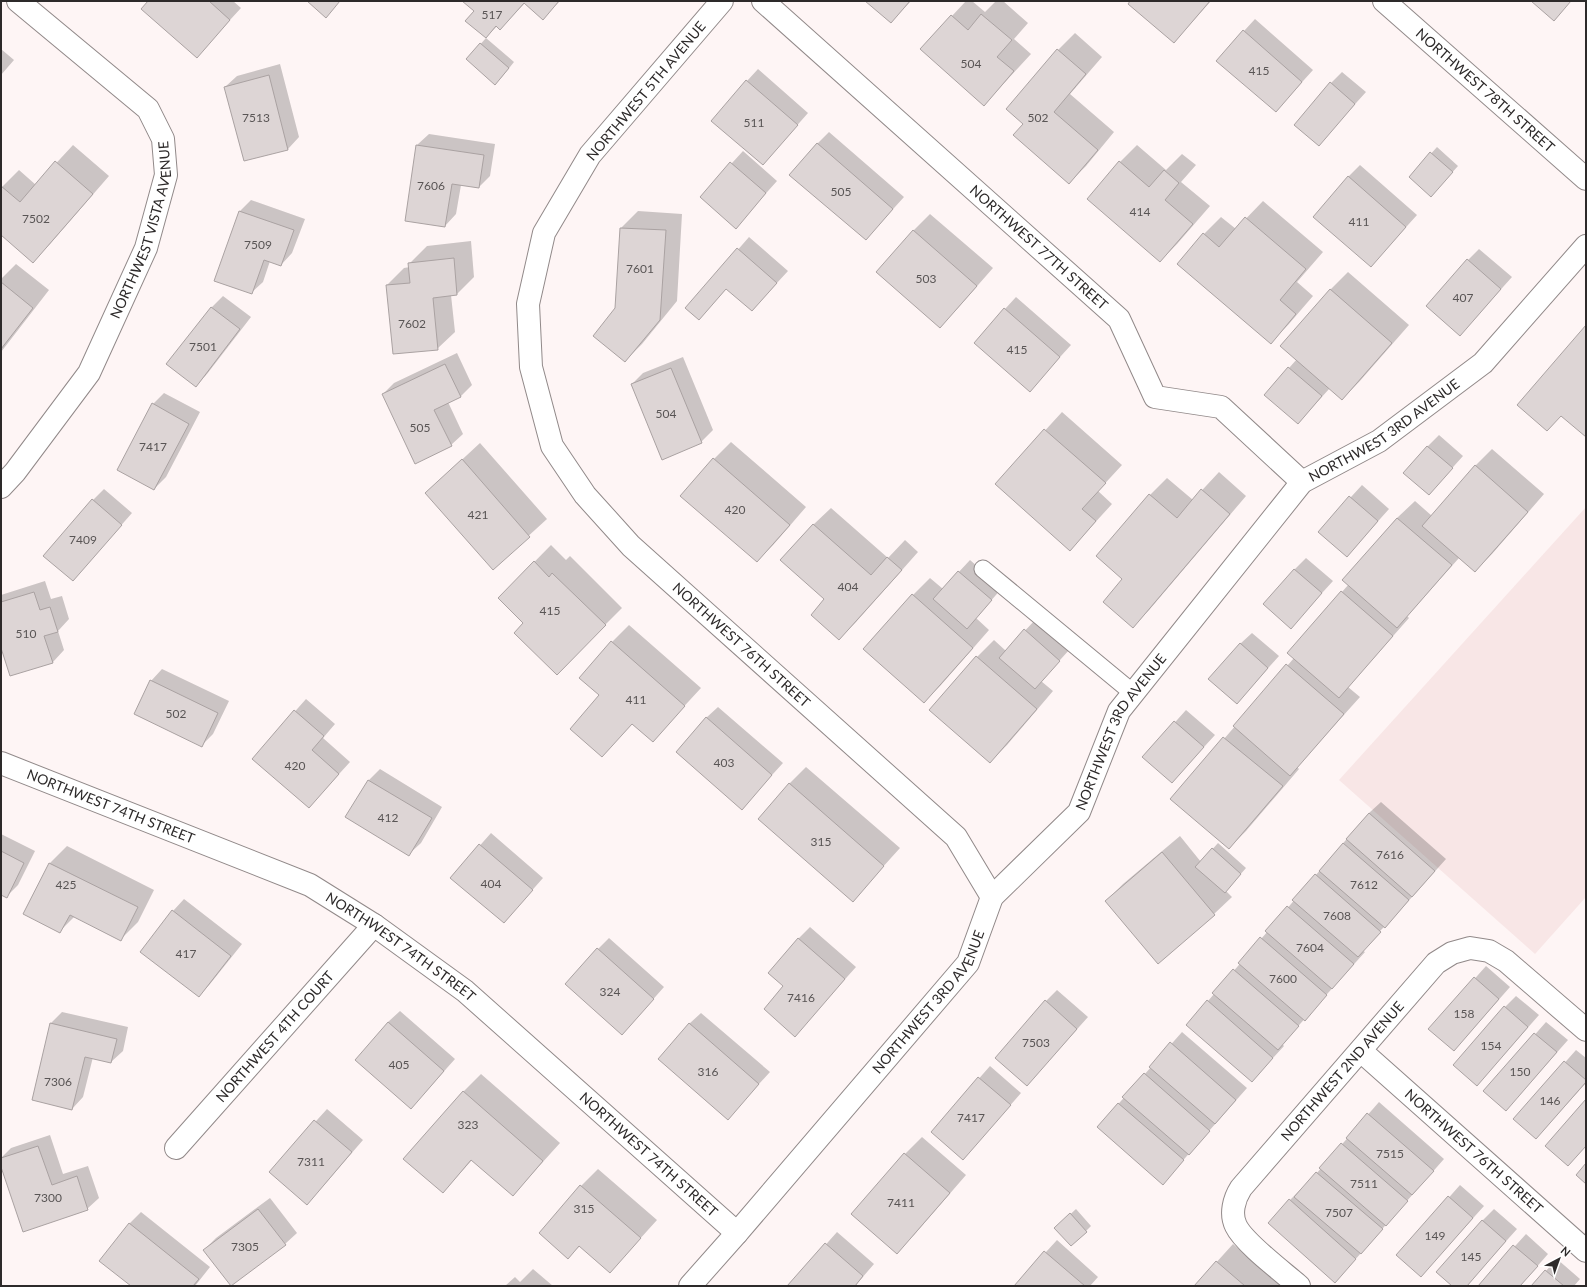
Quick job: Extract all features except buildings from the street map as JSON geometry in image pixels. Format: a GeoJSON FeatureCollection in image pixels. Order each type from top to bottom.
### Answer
{"type":"FeatureCollection","features":[{"type":"Feature","properties":{"kind":"street","name":"NORTHWEST VISTA AVENUE"},"geometry":{"type":"LineString","coordinates":[[1,487],[15,472],[89,372],[146,248],[166,176],[163,139],[148,109],[18,1]]}},
{"type":"Feature","properties":{"kind":"street","name":"NORTHWEST 5TH AVENUE"},"geometry":{"type":"LineString","coordinates":[[531,367],[528,304],[544,233],[590,155],[722,1]]}},
{"type":"Feature","properties":{"kind":"street","name":"NORTHWEST 77TH STREET"},"geometry":{"type":"LineString","coordinates":[[763,1],[1118,319],[1154,397],[1221,407],[1302,482]]}},
{"type":"Feature","properties":{"kind":"street","name":"NORTHWEST 78TH STREET"},"geometry":{"type":"LineString","coordinates":[[1384,1],[1586,179]]}},
{"type":"Feature","properties":{"kind":"street","name":"NORTHWEST 3RD AVENUE"},"geometry":{"type":"LineString","coordinates":[[690,1286],[968,963],[992,898],[1079,812],[1119,711],[1302,482],[1379,440],[1483,363],[1586,246]]}},
{"type":"Feature","properties":{"kind":"street","name":"NORTHWEST 76TH STREET"},"geometry":{"type":"LineString","coordinates":[[531,367],[552,446],[585,495],[631,546],[956,837],[992,898]]}},
{"type":"Feature","properties":{"kind":"street","name":"NORTHWEST 74TH STREET"},"geometry":{"type":"LineString","coordinates":[[1,763],[310,885],[374,925],[465,991],[737,1233]]}},
{"type":"Feature","properties":{"kind":"street","name":"NORTHWEST 4TH COURT"},"geometry":{"type":"LineString","coordinates":[[176,1148],[374,925]]}},
{"type":"Feature","properties":{"kind":"street","name":"NORTHWEST 2ND AVENUE"},"geometry":{"type":"LineString","coordinates":[[1299,1286],[1243,1237],[1236,1226],[1233,1212],[1235,1199],[1241,1188],[1436,963],[1452,953],[1470,948],[1489,951],[1506,961],[1586,1030]]}},
{"type":"Feature","properties":{"kind":"street","name":"NORTHWEST 76TH STREET"},"geometry":{"type":"LineString","coordinates":[[1361,1051],[1586,1251]]}},
{"type":"Feature","properties":{"kind":"lane"},"geometry":{"type":"LineString","coordinates":[[983,568],[1133,694]]}},
{"type":"Feature","properties":{"kind":"shaded area"},"geometry":{"type":"Polygon","coordinates":[[[1586,507],[1586,897],[1535,954],[1339,780],[1586,507]]]}}]}
